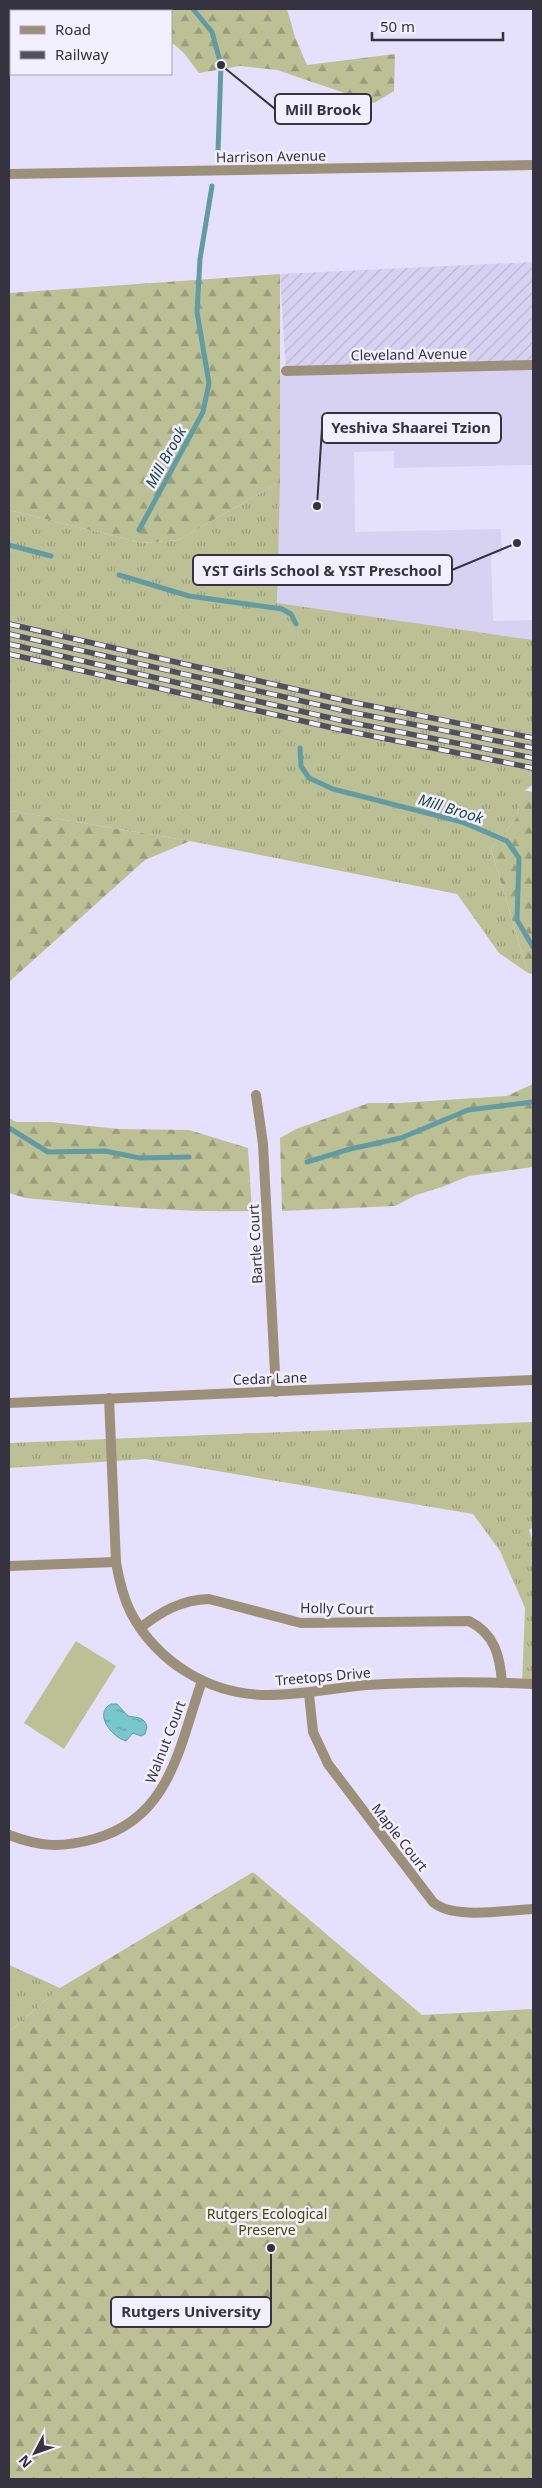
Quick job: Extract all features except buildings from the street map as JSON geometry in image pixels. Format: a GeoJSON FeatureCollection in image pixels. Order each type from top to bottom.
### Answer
{"type":"FeatureCollection","features":[{"type":"Feature","properties":{"kind":"street","name":"Harrison Avenue"},"geometry":{"type":"LineString","coordinates":[[9,174],[533,164]]}},
{"type":"Feature","properties":{"kind":"street","name":"Cleveland Avenue"},"geometry":{"type":"LineString","coordinates":[[286,371],[533,365]]}},
{"type":"Feature","properties":{"kind":"street","name":"Bartle Court"},"geometry":{"type":"LineString","coordinates":[[256,1095],[263,1144],[276,1392]]}},
{"type":"Feature","properties":{"kind":"street","name":"Cedar Lane"},"geometry":{"type":"LineString","coordinates":[[9,1403],[533,1380]]}},
{"type":"Feature","properties":{"kind":"street"},"geometry":{"type":"LineString","coordinates":[[109,1398],[116,1562],[124,1598],[140,1628]]}},
{"type":"Feature","properties":{"kind":"street"},"geometry":{"type":"LineString","coordinates":[[9,1566],[116,1562]]}},
{"type":"Feature","properties":{"kind":"street","name":"Holly Court"},"geometry":{"type":"LineString","coordinates":[[140,1628],[165,1610],[194,1600],[209,1600],[301,1623],[469,1621],[480,1626],[490,1636],[500,1662],[502,1683]]}},
{"type":"Feature","properties":{"kind":"street","name":"Treetops Drive"},"geometry":{"type":"LineString","coordinates":[[140,1628],[151,1642],[180,1670],[202,1681],[234,1692],[265,1695],[309,1694],[365,1685],[533,1684]]}},
{"type":"Feature","properties":{"kind":"street","name":"Walnut Court"},"geometry":{"type":"LineString","coordinates":[[9,1835],[34,1844],[57,1846],[78,1844],[117,1830],[144,1814],[168,1780],[202,1681]]}},
{"type":"Feature","properties":{"kind":"street","name":"Maple Court"},"geometry":{"type":"LineString","coordinates":[[309,1694],[313,1732],[328,1764],[433,1902],[440,1908],[456,1912],[533,1909]]}},
{"type":"Feature","properties":{"kind":"shaded area"},"geometry":{"type":"Polygon","coordinates":[[[533,262],[533,365],[286,371],[280,274],[533,262]]]}},
{"type":"Feature","properties":{"kind":"shaded area"},"geometry":{"type":"Polygon","coordinates":[[[533,365],[533,465],[394,468],[394,451],[354,452],[355,532],[501,529],[502,554],[491,554],[493,621],[533,620],[533,640],[276,603],[280,371],[533,365]]]}},
{"type":"Feature","properties":{"kind":"green space"},"geometry":{"type":"Polygon","coordinates":[[[9,9],[112,9],[10,10],[9,9]]]}},
{"type":"Feature","properties":{"kind":"green space"},"geometry":{"type":"Polygon","coordinates":[[[287,9],[295,37],[307,65],[395,54],[394,91],[374,103],[277,70],[240,66],[199,73],[184,53],[172,43],[172,10],[287,9]]]}},
{"type":"Feature","properties":{"kind":"green space"},"geometry":{"type":"Polygon","coordinates":[[[280,274],[280,482],[178,540],[143,543],[9,510],[9,293],[280,274]]]}},
{"type":"Feature","properties":{"kind":"green space"},"geometry":{"type":"Polygon","coordinates":[[[280,482],[277,603],[533,640],[533,785],[523,791],[516,819],[491,849],[528,973],[499,953],[457,894],[190,841],[12,811],[9,813],[9,510],[143,543],[178,540],[280,482]]]}},
{"type":"Feature","properties":{"kind":"green space"},"geometry":{"type":"Polygon","coordinates":[[[523,790],[533,792],[533,974],[528,973],[491,849],[516,819],[523,790]]]}},
{"type":"Feature","properties":{"kind":"green space"},"geometry":{"type":"Polygon","coordinates":[[[12,811],[190,841],[145,860],[9,982],[9,813],[12,811]]]}},
{"type":"Feature","properties":{"kind":"green space"},"geometry":{"type":"Polygon","coordinates":[[[533,1084],[533,1167],[469,1176],[416,1195],[395,1206],[282,1211],[280,1138],[296,1129],[369,1103],[399,1103],[507,1096],[533,1084]]]}},
{"type":"Feature","properties":{"kind":"green space"},"geometry":{"type":"Polygon","coordinates":[[[9,1118],[16,1122],[51,1122],[119,1129],[189,1130],[248,1148],[252,1211],[138,1208],[25,1198],[9,1193],[9,1118]]]}},
{"type":"Feature","properties":{"kind":"green space"},"geometry":{"type":"Polygon","coordinates":[[[533,1422],[533,1527],[529,1530],[533,1542],[533,1684],[522,1684],[525,1608],[500,1551],[473,1514],[146,1459],[9,1468],[9,1443],[533,1422]]]}},
{"type":"Feature","properties":{"kind":"green space"},"geometry":{"type":"Polygon","coordinates":[[[76,1641],[116,1666],[64,1749],[24,1723],[76,1641]]]}},
{"type":"Feature","properties":{"kind":"green space","name":"Rutgers Ecological Preserve"},"geometry":{"type":"Polygon","coordinates":[[[253,1872],[422,2015],[533,2009],[533,2479],[9,2479],[9,2032],[60,1988],[253,1872]]]}},
{"type":"Feature","properties":{"kind":"green space"},"geometry":{"type":"Polygon","coordinates":[[[9,1965],[60,1988],[9,2032],[9,1965]]]}},
{"type":"Feature","properties":{"kind":"water"},"geometry":{"type":"Polygon","coordinates":[[[111,1704],[117,1704],[128,1716],[140,1718],[144,1721],[147,1727],[145,1734],[141,1736],[133,1733],[126,1741],[115,1735],[106,1725],[104,1719],[106,1708],[111,1704]]]}},
{"type":"Feature","properties":{"kind":"waterway","name":"Mill Brook"},"geometry":{"type":"LineString","coordinates":[[193,9],[212,32],[221,65],[218,152]]}},
{"type":"Feature","properties":{"kind":"waterway","name":"Mill Brook"},"geometry":{"type":"LineString","coordinates":[[139,530],[203,412],[209,383],[197,312],[200,259],[212,186]]}},
{"type":"Feature","properties":{"kind":"waterway"},"geometry":{"type":"LineString","coordinates":[[9,545],[51,556]]}},
{"type":"Feature","properties":{"kind":"waterway","name":"Mill Brook"},"geometry":{"type":"LineString","coordinates":[[119,575],[189,596],[282,609],[291,614],[296,624]]}},
{"type":"Feature","properties":{"kind":"waterway","name":"Mill Brook"},"geometry":{"type":"LineString","coordinates":[[300,748],[301,766],[309,778],[333,789],[462,822],[507,841],[519,858],[517,920],[533,947]]}},
{"type":"Feature","properties":{"kind":"waterway"},"geometry":{"type":"LineString","coordinates":[[307,1162],[350,1149],[401,1138],[468,1110],[533,1102]]}},
{"type":"Feature","properties":{"kind":"waterway"},"geometry":{"type":"LineString","coordinates":[[9,1128],[48,1152],[105,1151],[140,1158],[189,1157]]}},
{"type":"Feature","properties":{"kind":"railway"},"geometry":{"type":"LineString","coordinates":[[9,624],[351,702],[533,738]]}},
{"type":"Feature","properties":{"kind":"railway"},"geometry":{"type":"LineString","coordinates":[[9,634],[350,712],[533,748]]}},
{"type":"Feature","properties":{"kind":"railway"},"geometry":{"type":"LineString","coordinates":[[9,644],[348,722],[533,758]]}},
{"type":"Feature","properties":{"kind":"railway"},"geometry":{"type":"LineString","coordinates":[[9,654],[342,730],[533,768]]}},
{"type":"Feature","properties":{"kind":"place","name":"Mill Brook"},"geometry":{"type":"Point","coordinates":[221,65]}},
{"type":"Feature","properties":{"kind":"place","name":"Yeshiva Shaarei Tzion"},"geometry":{"type":"Point","coordinates":[317,506]}},
{"type":"Feature","properties":{"kind":"place","name":"YST Girls School & YST Preschool"},"geometry":{"type":"Point","coordinates":[517,543]}},
{"type":"Feature","properties":{"kind":"place","name":"Rutgers University"},"geometry":{"type":"Point","coordinates":[271,2248]}}]}
